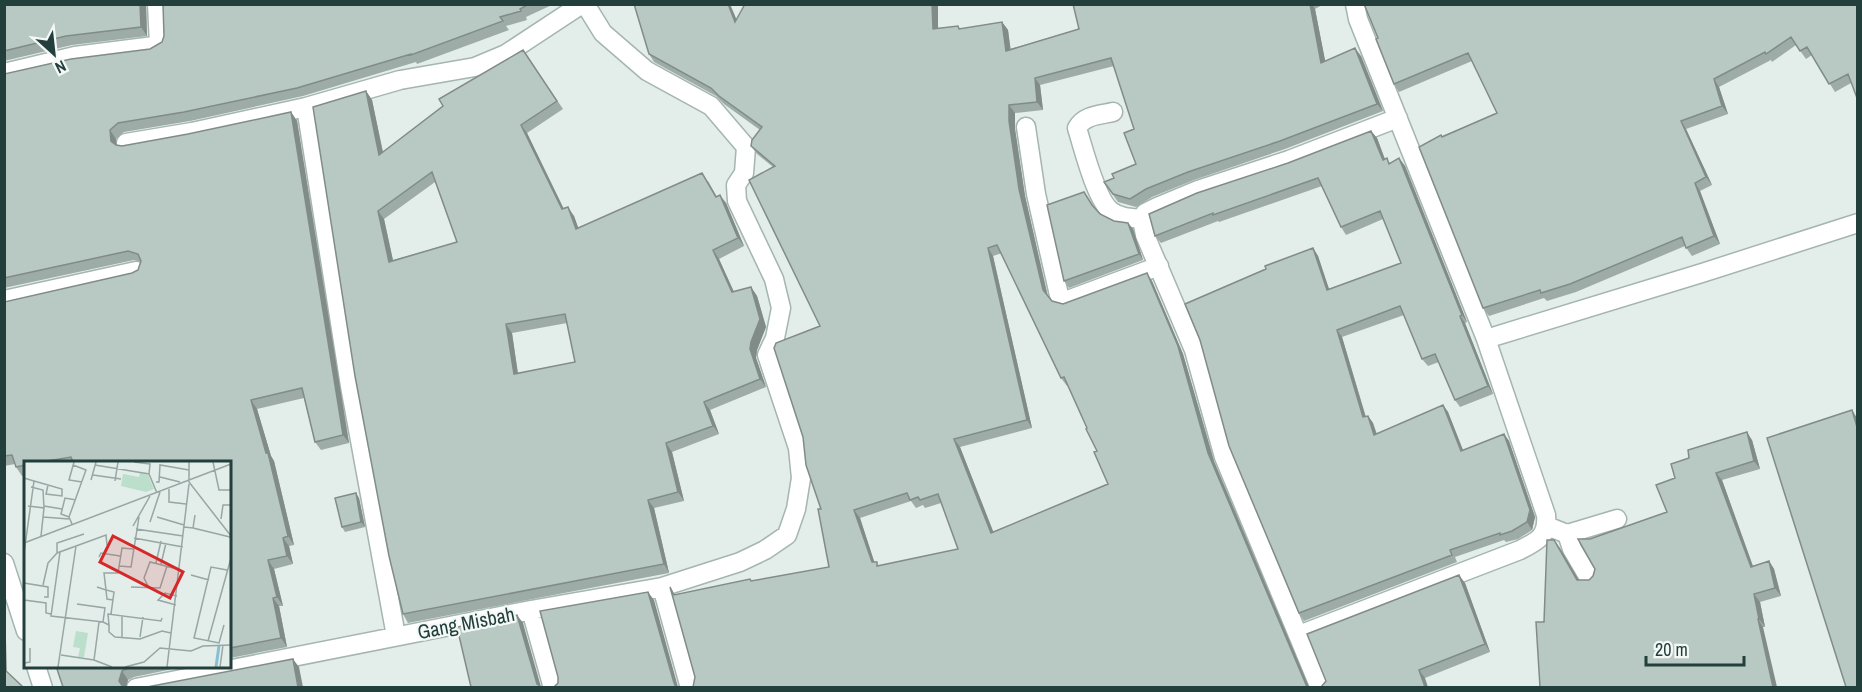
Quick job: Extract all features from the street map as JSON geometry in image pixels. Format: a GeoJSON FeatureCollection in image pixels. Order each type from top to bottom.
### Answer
{"type":"FeatureCollection","features":[{"type":"Feature","properties":{"kind":"street"},"geometry":{"type":"LineString","coordinates":[[4,73],[75,56],[159,44],[157,4]]}},
{"type":"Feature","properties":{"kind":"street"},"geometry":{"type":"LineString","coordinates":[[126,143],[192,132],[306,107],[400,80],[475,67],[506,54],[583,4]]}},
{"type":"Feature","properties":{"kind":"street","name":"Gang Misbah"},"geometry":{"type":"LineString","coordinates":[[136,687],[531,610],[662,587],[740,562],[765,550],[786,534],[796,509],[801,478],[798,448],[767,355],[775,338],[781,308],[774,279],[737,201],[736,185],[744,173],[746,147],[711,106],[647,70],[603,33],[583,4]]}},
{"type":"Feature","properties":{"kind":"street"},"geometry":{"type":"LineString","coordinates":[[1299,635],[1520,550],[1543,535],[1547,526],[1546,515],[1486,339],[1358,19],[1355,4]]}},
{"type":"Feature","properties":{"kind":"street"},"geometry":{"type":"LineString","coordinates":[[306,107],[350,386],[396,636]]}},
{"type":"Feature","properties":{"kind":"street"},"geometry":{"type":"LineString","coordinates":[[1113,112],[1089,117],[1081,121],[1077,128],[1091,173],[1105,206],[1124,217],[1142,219]]}},
{"type":"Feature","properties":{"kind":"street"},"geometry":{"type":"LineString","coordinates":[[1320,687],[1224,457],[1194,350],[1145,235],[1142,219],[1145,213],[1198,190],[1288,160],[1398,118]]}},
{"type":"Feature","properties":{"kind":"street"},"geometry":{"type":"LineString","coordinates":[[1026,127],[1036,194],[1059,295],[1065,301],[1159,266]]}},
{"type":"Feature","properties":{"kind":"street"},"geometry":{"type":"LineString","coordinates":[[1486,339],[1857,223]]}},
{"type":"Feature","properties":{"kind":"street"},"geometry":{"type":"LineString","coordinates":[[4,300],[136,271]]}},
{"type":"Feature","properties":{"kind":"street"},"geometry":{"type":"LineString","coordinates":[[1547,526],[1567,534],[1617,519]]}},
{"type":"Feature","properties":{"kind":"street"},"geometry":{"type":"LineString","coordinates":[[1567,534],[1572,549],[1589,578]]}},
{"type":"Feature","properties":{"kind":"street"},"geometry":{"type":"LineString","coordinates":[[4,563],[24,625]]}},
{"type":"Feature","properties":{"kind":"street"},"geometry":{"type":"LineString","coordinates":[[662,587],[690,687]]}},
{"type":"Feature","properties":{"kind":"street"},"geometry":{"type":"LineString","coordinates":[[531,610],[553,687]]}},
{"type":"Feature","properties":{"kind":"street"},"geometry":{"type":"LineString","coordinates":[[37,668],[43,687]]}},
{"type":"Feature","properties":{"kind":"building"},"geometry":{"type":"Polygon","coordinates":[[[4,4],[140,4],[141,27],[66,36],[4,51],[4,4]]]}},
{"type":"Feature","properties":{"kind":"building"},"geometry":{"type":"Polygon","coordinates":[[[163,4],[529,4],[520,9],[521,11],[500,17],[503,21],[411,55],[297,88],[184,112],[118,123],[110,130],[111,141],[122,146],[291,112],[343,435],[315,442],[302,388],[251,400],[266,453],[268,453],[288,536],[283,538],[287,556],[268,560],[277,597],[273,598],[281,638],[231,648],[231,461],[73,461],[71,457],[47,461],[24,461],[24,465],[16,467],[12,455],[4,456],[4,302],[132,273],[138,270],[141,261],[138,254],[128,251],[4,278],[4,74],[71,59],[150,49],[162,42],[164,36],[163,4]]]}},
{"type":"Feature","properties":{"kind":"building"},"geometry":{"type":"Polygon","coordinates":[[[634,4],[728,4],[735,22],[745,4],[932,4],[933,29],[958,26],[959,29],[1002,22],[1006,51],[1079,29],[1073,4],[1310,4],[1321,63],[1355,48],[1377,104],[1280,141],[1188,172],[1146,189],[1130,199],[1113,194],[1104,182],[1114,178],[1112,174],[1136,164],[1124,133],[1134,129],[1111,58],[1035,78],[1037,102],[1009,105],[1009,121],[1019,189],[1043,290],[1052,301],[1063,304],[1147,273],[1178,346],[1208,453],[1307,687],[693,687],[695,677],[670,587],[674,595],[750,579],[751,581],[829,567],[818,509],[821,509],[806,465],[803,437],[774,348],[776,343],[820,326],[749,180],[775,166],[751,146],[752,140],[762,127],[711,88],[649,54],[634,4]],[[997,245],[988,248],[1027,420],[954,439],[991,533],[1108,484],[1094,452],[1097,451],[1064,377],[1061,378],[997,245]],[[907,493],[854,510],[872,562],[877,562],[877,566],[958,549],[938,494],[920,500],[918,497],[910,500],[907,493]]]}},
{"type":"Feature","properties":{"kind":"building"},"geometry":{"type":"Polygon","coordinates":[[[1364,4],[1857,4],[1857,98],[1848,74],[1829,84],[1807,47],[1800,51],[1791,37],[1766,54],[1765,52],[1714,79],[1722,106],[1681,121],[1706,177],[1695,183],[1714,236],[1686,248],[1682,237],[1570,284],[1541,293],[1540,290],[1483,308],[1419,147],[1441,135],[1442,137],[1497,113],[1468,53],[1394,84],[1364,4]]]}},
{"type":"Feature","properties":{"kind":"building"},"geometry":{"type":"Polygon","coordinates":[[[523,50],[557,101],[521,125],[562,209],[568,207],[576,229],[702,173],[716,197],[720,195],[738,238],[713,250],[732,292],[751,287],[760,319],[750,349],[760,379],[704,402],[713,426],[666,443],[678,492],[648,500],[664,564],[403,614],[389,556],[355,376],[313,107],[366,91],[379,155],[443,106],[439,99],[523,50]],[[432,172],[378,211],[389,262],[457,242],[432,172]],[[565,314],[506,324],[514,374],[575,362],[565,314]]]}},
{"type":"Feature","properties":{"kind":"building"},"geometry":{"type":"Polygon","coordinates":[[[1371,131],[1383,160],[1387,158],[1389,164],[1399,158],[1488,386],[1455,400],[1435,354],[1422,359],[1400,306],[1337,330],[1363,417],[1368,416],[1374,435],[1443,405],[1461,451],[1504,434],[1530,510],[1527,522],[1512,531],[1450,550],[1452,555],[1299,613],[1229,446],[1200,340],[1185,304],[1266,269],[1265,266],[1313,248],[1327,290],[1401,263],[1380,211],[1341,227],[1318,178],[1213,215],[1213,213],[1155,236],[1149,214],[1197,193],[1288,163],[1371,131]]]}},
{"type":"Feature","properties":{"kind":"building"},"geometry":{"type":"Polygon","coordinates":[[[1084,192],[1100,214],[1114,221],[1128,223],[1139,254],[1064,281],[1047,205],[1084,192]]]}},
{"type":"Feature","properties":{"kind":"building"},"geometry":{"type":"Polygon","coordinates":[[[1852,410],[1857,427],[1857,687],[1846,687],[1767,438],[1852,410]]]}},
{"type":"Feature","properties":{"kind":"building"},"geometry":{"type":"Polygon","coordinates":[[[1747,432],[1754,461],[1716,473],[1751,567],[1769,561],[1775,588],[1754,594],[1773,687],[1540,687],[1536,622],[1544,622],[1547,540],[1554,540],[1577,580],[1589,580],[1595,569],[1578,539],[1590,539],[1667,512],[1656,485],[1675,478],[1671,464],[1689,458],[1688,450],[1747,432]]]}},
{"type":"Feature","properties":{"kind":"building"},"geometry":{"type":"Polygon","coordinates":[[[356,493],[361,522],[342,527],[335,498],[356,493]]]}},
{"type":"Feature","properties":{"kind":"building"},"geometry":{"type":"Polygon","coordinates":[[[1459,575],[1485,644],[1419,670],[1425,687],[1321,687],[1326,681],[1307,634],[1459,575]]]}},
{"type":"Feature","properties":{"kind":"building"},"geometry":{"type":"Polygon","coordinates":[[[648,592],[676,687],[554,687],[558,683],[558,677],[540,611],[648,592]]]}},
{"type":"Feature","properties":{"kind":"building"},"geometry":{"type":"Polygon","coordinates":[[[517,615],[537,684],[541,687],[471,687],[457,627],[517,615]]]}},
{"type":"Feature","properties":{"kind":"building"},"geometry":{"type":"Polygon","coordinates":[[[293,659],[298,687],[147,687],[293,659]]]}},
{"type":"Feature","properties":{"kind":"building"},"geometry":{"type":"Polygon","coordinates":[[[57,668],[128,668],[122,671],[119,681],[123,687],[63,687],[57,668]]]}},
{"type":"Feature","properties":{"kind":"building"},"geometry":{"type":"Polygon","coordinates":[[[4,669],[23,687],[4,687],[4,669]]]}}]}
